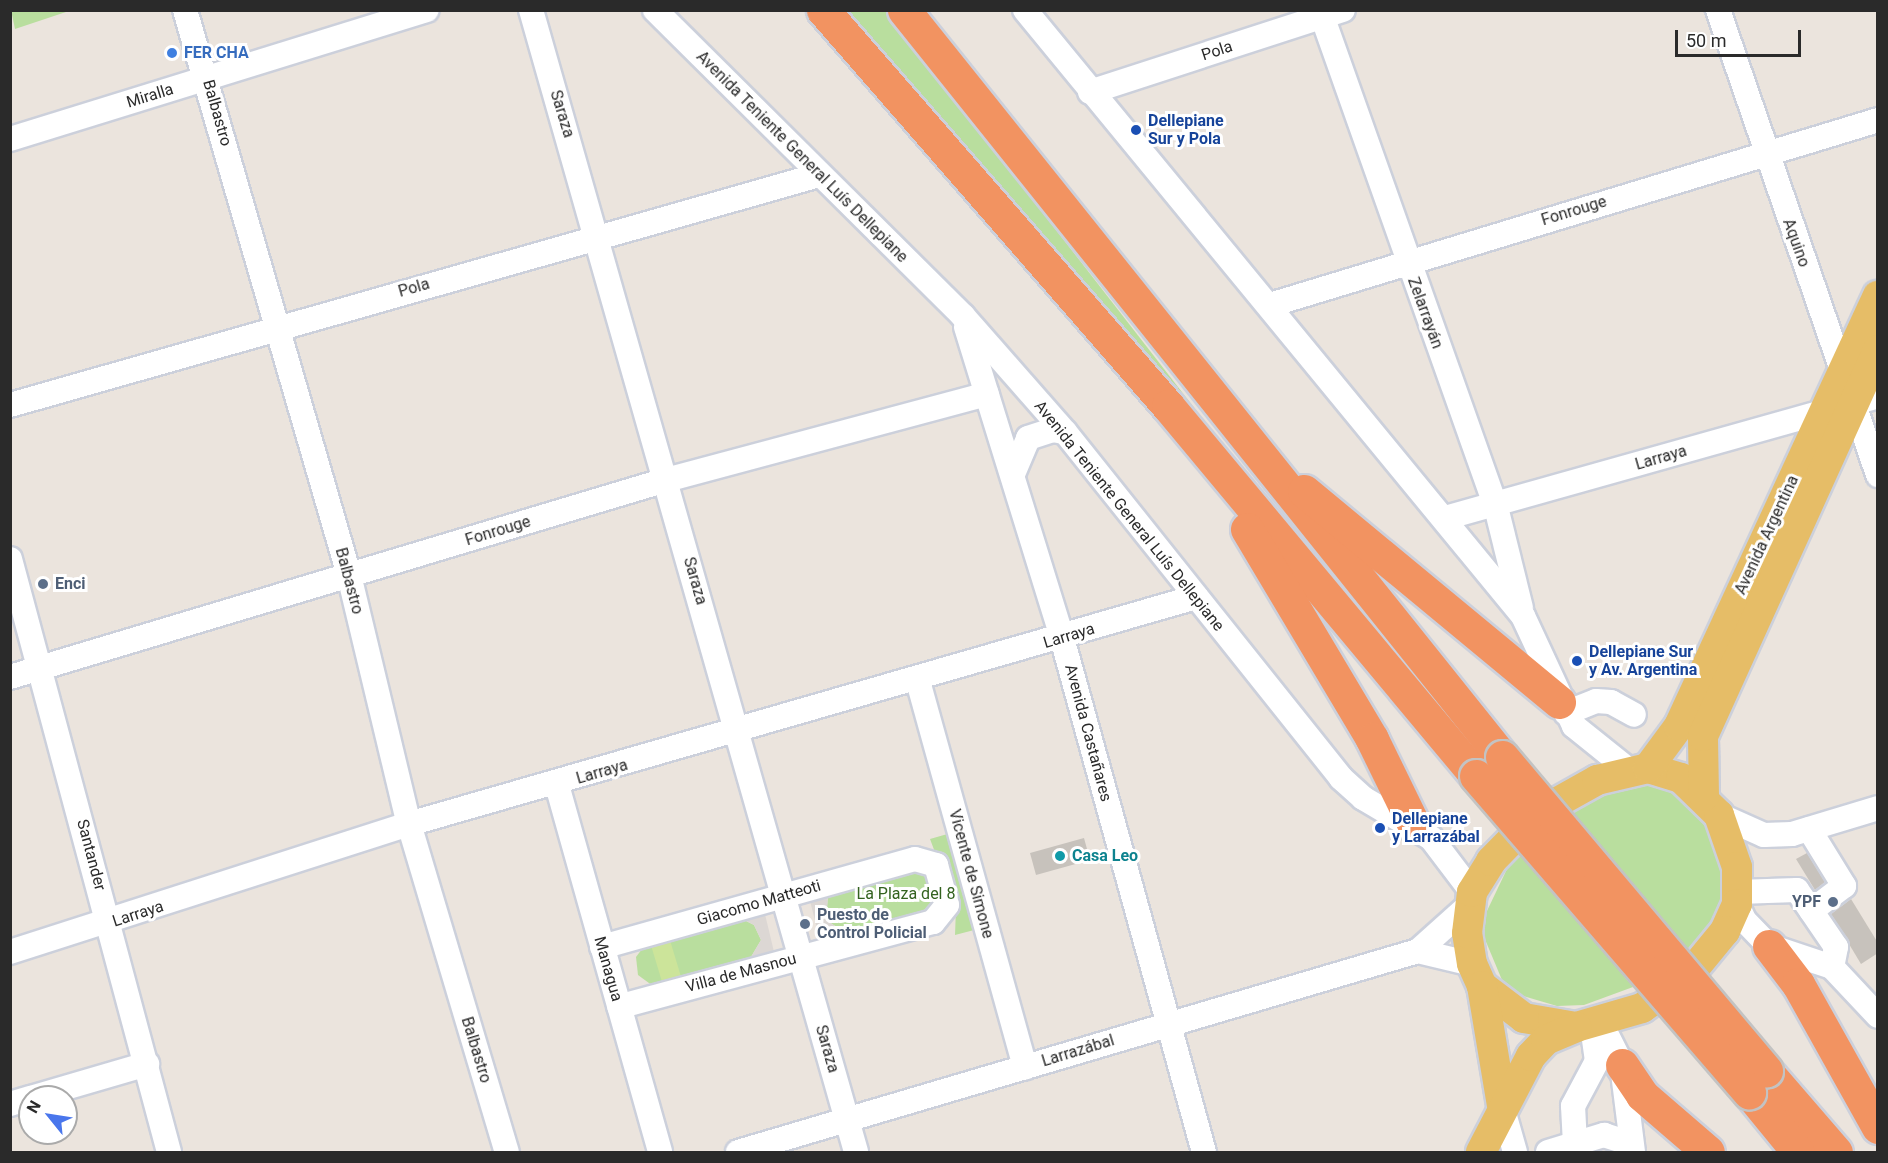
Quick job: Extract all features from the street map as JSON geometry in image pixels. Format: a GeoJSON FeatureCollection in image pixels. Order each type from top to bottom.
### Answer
{"type":"FeatureCollection","features":[{"type":"Feature","properties":{"kind":"highway"},"geometry":{"type":"LineString","coordinates":[[823,10],[1168,406],[1476,776],[1757,1081],[1836,1152]]}},
{"type":"Feature","properties":{"kind":"highway"},"geometry":{"type":"LineString","coordinates":[[904,10],[1250,448],[1502,757],[1757,1081],[1798,1152]]}},
{"type":"Feature","properties":{"kind":"highway"},"geometry":{"type":"LineString","coordinates":[[1168,406],[1278,577],[1372,739],[1414,825]]}},
{"type":"Feature","properties":{"kind":"highway"},"geometry":{"type":"LineString","coordinates":[[1250,448],[1562,708]]}},
{"type":"Feature","properties":{"kind":"highway"},"geometry":{"type":"LineString","coordinates":[[1769,946],[1798,984],[1878,1126]]}},
{"type":"Feature","properties":{"kind":"highway"},"geometry":{"type":"LineString","coordinates":[[1622,1065],[1642,1095],[1708,1152]]}},
{"type":"Feature","properties":{"kind":"main road","name":"Avenida Argentina"},"geometry":{"type":"LineString","coordinates":[[1638,769],[1679,726],[1878,296]]}},
{"type":"Feature","properties":{"kind":"main road","name":"Avenida Argentina"},"geometry":{"type":"LineString","coordinates":[[1738,898],[1737,867],[1712,806],[1703,736],[1865,400],[1878,350]]}},
{"type":"Feature","properties":{"kind":"main road"},"geometry":{"type":"LineString","coordinates":[[1502,1106],[1477,975],[1470,899],[1491,861],[1538,813],[1577,790],[1638,769],[1681,778],[1712,806]]}},
{"type":"Feature","properties":{"kind":"main road"},"geometry":{"type":"LineString","coordinates":[[1481,1152],[1502,1106],[1531,1056],[1546,1040],[1642,1008],[1689,975],[1725,931],[1738,898]]}},
{"type":"Feature","properties":{"kind":"main road"},"geometry":{"type":"LineString","coordinates":[[1477,975],[1524,1018],[1590,1025]]}},
{"type":"Feature","properties":{"kind":"street","name":"Balbastro"},"geometry":{"type":"LineString","coordinates":[[185,10],[208,79],[349,575],[409,824],[507,1152]]}},
{"type":"Feature","properties":{"kind":"street","name":"Miralla"},"geometry":{"type":"LineString","coordinates":[[10,139],[427,10]]}},
{"type":"Feature","properties":{"kind":"street","name":"Saraza"},"geometry":{"type":"LineString","coordinates":[[531,10],[598,236],[856,1152]]}},
{"type":"Feature","properties":{"kind":"street","name":"Avenida Teniente General Luís Dellepiane"},"geometry":{"type":"LineString","coordinates":[[655,10],[963,316],[1065,432],[1341,778],[1363,798],[1414,825],[1443,849],[1470,899]]}},
{"type":"Feature","properties":{"kind":"street"},"geometry":{"type":"LineString","coordinates":[[1025,10],[1090,92],[1270,305],[1524,616],[1562,708],[1590,743],[1638,769]]}},
{"type":"Feature","properties":{"kind":"street","name":"Aquino"},"geometry":{"type":"LineString","coordinates":[[1718,10],[1763,152],[1842,374],[1865,400],[1878,475]]}},
{"type":"Feature","properties":{"kind":"street","name":"Pola"},"geometry":{"type":"LineString","coordinates":[[1090,92],[1329,13]]}},
{"type":"Feature","properties":{"kind":"street","name":"Zelarrayán"},"geometry":{"type":"LineString","coordinates":[[1329,13],[1407,263],[1496,507],[1524,616]]}},
{"type":"Feature","properties":{"kind":"street","name":"Fonrouge"},"geometry":{"type":"LineString","coordinates":[[1270,305],[1763,152],[1878,120]]}},
{"type":"Feature","properties":{"kind":"street","name":"Pola"},"geometry":{"type":"LineString","coordinates":[[10,405],[277,326],[819,175]]}},
{"type":"Feature","properties":{"kind":"street","name":"Avenida Castañares"},"geometry":{"type":"LineString","coordinates":[[963,316],[1062,638],[1204,1152]]}},
{"type":"Feature","properties":{"kind":"street","name":"Fonrouge"},"geometry":{"type":"LineString","coordinates":[[10,676],[666,480],[987,394]]}},
{"type":"Feature","properties":{"kind":"street","name":"Larraya"},"geometry":{"type":"LineString","coordinates":[[1445,518],[1496,507],[1865,400]]}},
{"type":"Feature","properties":{"kind":"street"},"geometry":{"type":"LineString","coordinates":[[1013,474],[1029,438],[1052,430],[1065,432]]}},
{"type":"Feature","properties":{"kind":"street","name":"Santander"},"geometry":{"type":"LineString","coordinates":[[10,559],[169,1152]]}},
{"type":"Feature","properties":{"kind":"street","name":"Larraya"},"geometry":{"type":"LineString","coordinates":[[10,952],[109,924],[409,824],[557,785],[738,733],[1196,597]]}},
{"type":"Feature","properties":{"kind":"street","name":"Vicente de Simone"},"geometry":{"type":"LineString","coordinates":[[918,681],[1025,1067]]}},
{"type":"Feature","properties":{"kind":"street"},"geometry":{"type":"LineString","coordinates":[[1562,708],[1603,701],[1634,715]]}},
{"type":"Feature","properties":{"kind":"street","name":"Managua"},"geometry":{"type":"LineString","coordinates":[[557,785],[660,1152]]}},
{"type":"Feature","properties":{"kind":"street"},"geometry":{"type":"LineString","coordinates":[[1712,806],[1764,835],[1809,829],[1878,808]]}},
{"type":"Feature","properties":{"kind":"street"},"geometry":{"type":"LineString","coordinates":[[1809,829],[1844,886],[1811,911]]}},
{"type":"Feature","properties":{"kind":"street","name":"Vicente de Simone"},"geometry":{"type":"LineString","coordinates":[[915,859],[936,865],[947,905],[933,922]]}},
{"type":"Feature","properties":{"kind":"street","name":"Giacomo Matteoti"},"geometry":{"type":"LineString","coordinates":[[602,947],[915,859]]}},
{"type":"Feature","properties":{"kind":"street"},"geometry":{"type":"LineString","coordinates":[[1832,967],[1836,947],[1811,911],[1789,887],[1738,898],[1744,920],[1769,946],[1832,967],[1878,1016]]}},
{"type":"Feature","properties":{"kind":"street","name":"Larrazábal"},"geometry":{"type":"LineString","coordinates":[[738,1152],[1418,951],[1470,899]]}},
{"type":"Feature","properties":{"kind":"street","name":"Villa de Masnou"},"geometry":{"type":"LineString","coordinates":[[619,1007],[933,922]]}},
{"type":"Feature","properties":{"kind":"street","name":"Larrazábal"},"geometry":{"type":"LineString","coordinates":[[1418,951],[1477,975]]}},
{"type":"Feature","properties":{"kind":"street"},"geometry":{"type":"LineString","coordinates":[[1590,1025],[1622,1065],[1631,1148]]}},
{"type":"Feature","properties":{"kind":"street"},"geometry":{"type":"LineString","coordinates":[[1575,1144],[1573,1106],[1598,1061],[1590,1025]]}},
{"type":"Feature","properties":{"kind":"street"},"geometry":{"type":"LineString","coordinates":[[75,1085],[147,1064]]}},
{"type":"Feature","properties":{"kind":"street"},"geometry":{"type":"LineString","coordinates":[[1502,1106],[1515,1152]]}},
{"type":"Feature","properties":{"kind":"street"},"geometry":{"type":"LineString","coordinates":[[1548,1152],[1604,1135],[1631,1148]]}},
{"type":"Feature","properties":{"kind":"green space"},"geometry":{"type":"Polygon","coordinates":[[[11,10],[69,10],[69,11],[15,29],[11,10]]]}},
{"type":"Feature","properties":{"kind":"green space"},"geometry":{"type":"Polygon","coordinates":[[[836,11],[886,11],[1206,423],[1155,369],[836,11]]]}},
{"type":"Feature","properties":{"kind":"green space"},"geometry":{"type":"Polygon","coordinates":[[[1652,780],[1681,792],[1710,823],[1722,851],[1727,913],[1690,962],[1562,808],[1590,795],[1652,780]]]}},
{"type":"Feature","properties":{"kind":"green space"},"geometry":{"type":"Polygon","coordinates":[[[951,833],[978,929],[955,935],[956,908],[930,839],[951,833]]]}},
{"type":"Feature","properties":{"kind":"green space"},"geometry":{"type":"Polygon","coordinates":[[[1517,848],[1633,987],[1584,1005],[1557,1006],[1523,996],[1502,980],[1484,937],[1486,913],[1517,848]]]}},
{"type":"Feature","properties":{"kind":"green space","name":"La Plaza del 8"},"geometry":{"type":"Polygon","coordinates":[[[905,868],[930,878],[934,897],[926,911],[849,935],[826,920],[828,896],[905,868]]]}},
{"type":"Feature","properties":{"kind":"green space"},"geometry":{"type":"Polygon","coordinates":[[[742,919],[754,925],[761,940],[748,962],[653,986],[638,975],[636,957],[645,945],[742,919]]]}},
{"type":"Feature","properties":{"kind":"green space"},"geometry":{"type":"Polygon","coordinates":[[[669,937],[682,980],[663,985],[650,942],[669,937]]]}},
{"type":"Feature","properties":{"kind":"shaded area"},"geometry":{"type":"Polygon","coordinates":[[[828,896],[826,920],[849,935],[821,944],[809,897],[828,896]]]}},
{"type":"Feature","properties":{"kind":"shaded area"},"geometry":{"type":"Polygon","coordinates":[[[764,910],[775,956],[748,962],[761,940],[754,925],[742,919],[764,910]]]}},
{"type":"Feature","properties":{"kind":"building","name":"Casa Leo"},"geometry":{"type":"Polygon","coordinates":[[[1084,838],[1090,860],[1036,875],[1030,853],[1084,838]]]}},
{"type":"Feature","properties":{"kind":"building"},"geometry":{"type":"Polygon","coordinates":[[[1807,853],[1825,882],[1815,890],[1796,859],[1807,853]]]}},
{"type":"Feature","properties":{"kind":"building"},"geometry":{"type":"Polygon","coordinates":[[[1851,899],[1878,943],[1878,953],[1861,964],[1831,914],[1851,899]]]}},
{"type":"Feature","properties":{"kind":"place","name":"FER CHA"},"geometry":{"type":"Point","coordinates":[172,53]}},
{"type":"Feature","properties":{"kind":"place","name":"Dellepiane Sur y Pola"},"geometry":{"type":"Point","coordinates":[1136,130]}},
{"type":"Feature","properties":{"kind":"place","name":"Enci"},"geometry":{"type":"Point","coordinates":[43,584]}},
{"type":"Feature","properties":{"kind":"place","name":"Dellepiane Sur y Av. Argentina"},"geometry":{"type":"Point","coordinates":[1577,661]}},
{"type":"Feature","properties":{"kind":"place","name":"Dellepiane y Larrazábal"},"geometry":{"type":"Point","coordinates":[1380,828]}},
{"type":"Feature","properties":{"kind":"place","name":"Casa Leo"},"geometry":{"type":"Point","coordinates":[1060,856]}},
{"type":"Feature","properties":{"kind":"place","name":"YPF"},"geometry":{"type":"Point","coordinates":[1833,902]}},
{"type":"Feature","properties":{"kind":"place","name":"Puesto de Control Policial"},"geometry":{"type":"Point","coordinates":[805,924]}}]}
